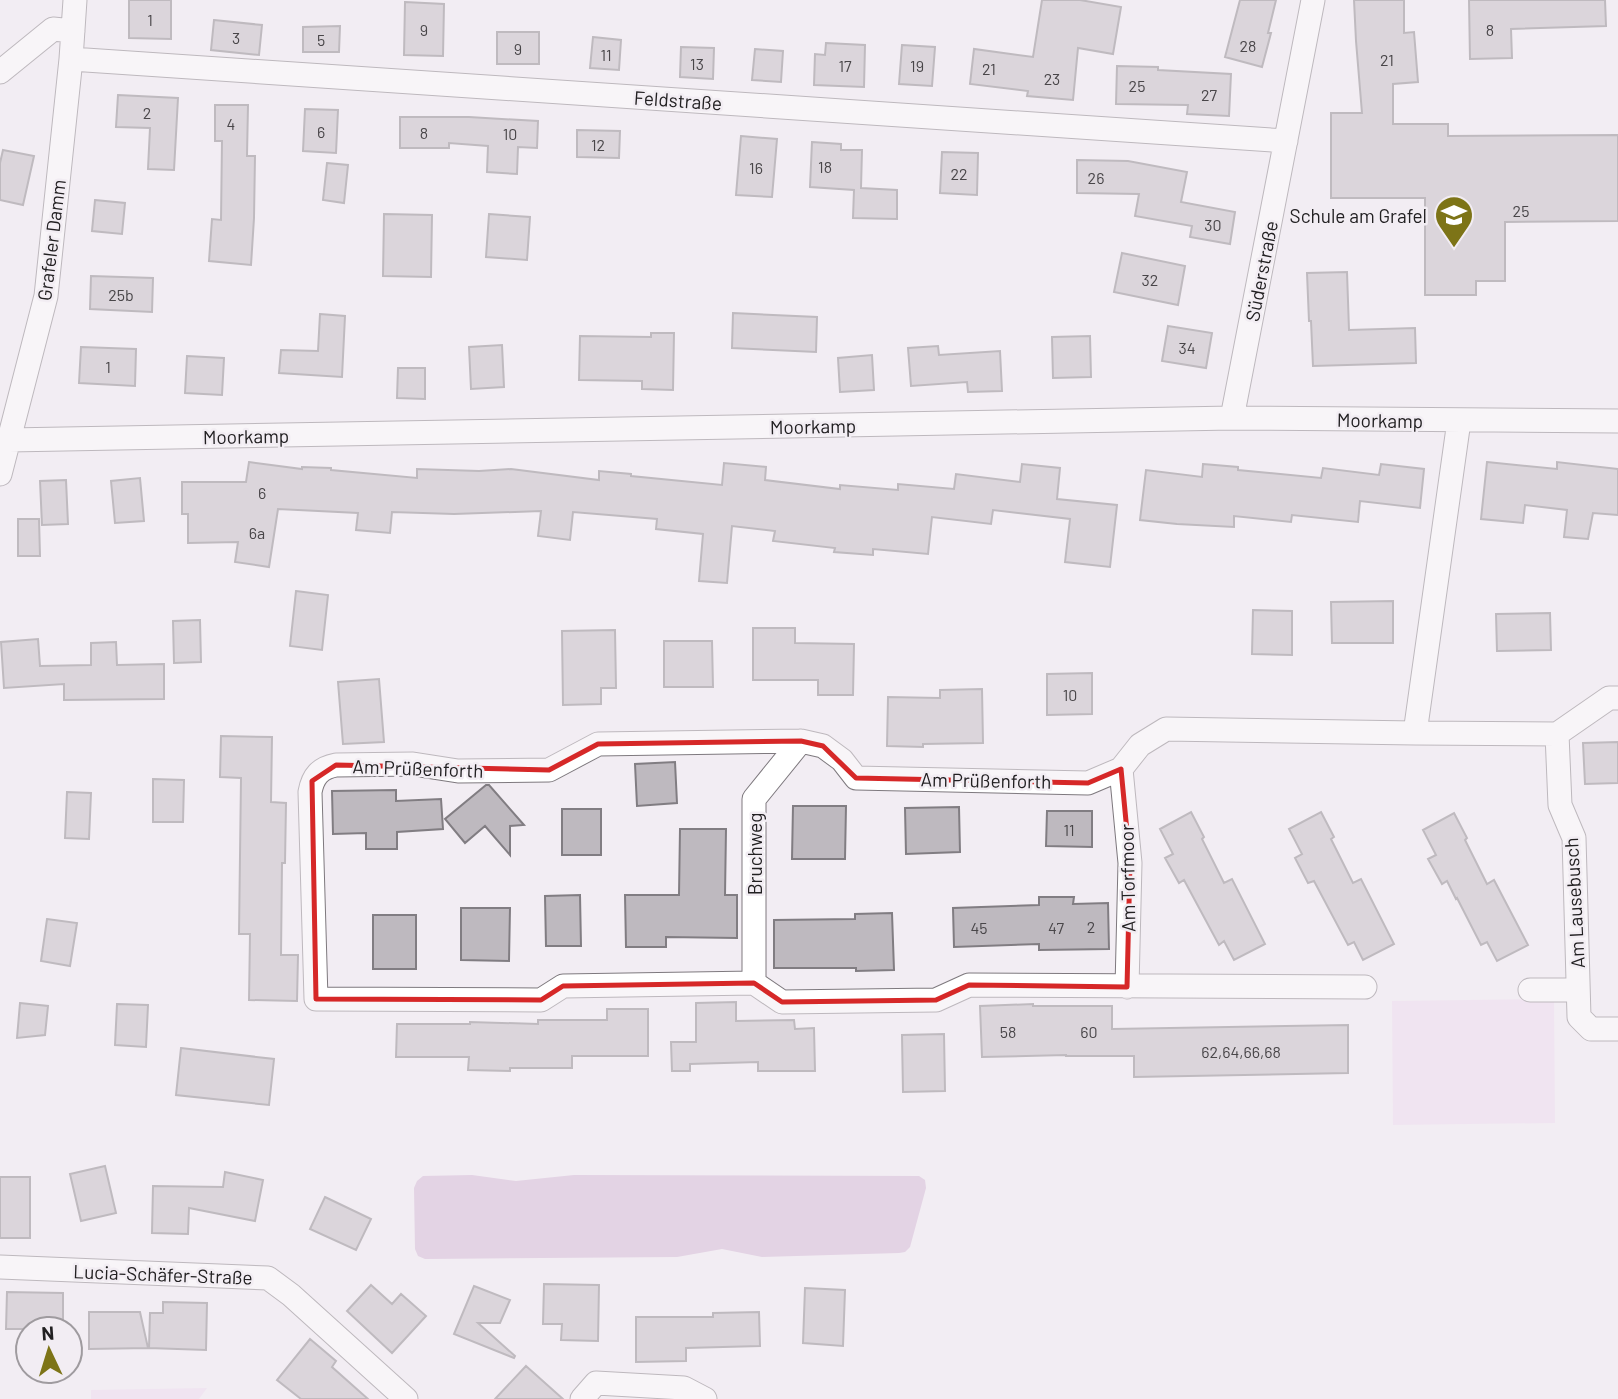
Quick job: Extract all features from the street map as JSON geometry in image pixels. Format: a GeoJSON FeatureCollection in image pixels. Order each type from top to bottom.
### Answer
{"type":"FeatureCollection","features":[{"type":"Feature","properties":{"kind":"street","name":"Grafeler Damm"},"geometry":{"type":"LineString","coordinates":[[0,474],[46,296],[75,0]]}},
{"type":"Feature","properties":{"kind":"street","name":"Süderstraße"},"geometry":{"type":"LineString","coordinates":[[1233,418],[1313,0]]}},
{"type":"Feature","properties":{"kind":"street"},"geometry":{"type":"LineString","coordinates":[[0,72],[53,29],[73,31]]}},
{"type":"Feature","properties":{"kind":"street","name":"Feldstraße"},"geometry":{"type":"LineString","coordinates":[[71,59],[1286,141]]}},
{"type":"Feature","properties":{"kind":"street","name":"Moorkamp"},"geometry":{"type":"LineString","coordinates":[[9,440],[1233,418],[1618,421]]}},
{"type":"Feature","properties":{"kind":"street"},"geometry":{"type":"LineString","coordinates":[[1459,421],[1415,733],[1557,734],[1609,698],[1618,698]]}},
{"type":"Feature","properties":{"kind":"street","name":"Am Prüßenforth"},"geometry":{"type":"LineString","coordinates":[[754,983],[564,986],[541,1000],[316,999],[310,792],[312,781],[318,772],[336,765],[413,764],[458,771],[549,770],[598,744],[801,741],[822,747],[842,760],[856,778],[1088,783],[1121,769],[1140,745],[1166,729],[1415,733]]}},
{"type":"Feature","properties":{"kind":"street","name":"Am Lausebusch"},"geometry":{"type":"LineString","coordinates":[[1557,734],[1560,805],[1574,838],[1579,1017],[1591,1029],[1618,1029]]}},
{"type":"Feature","properties":{"kind":"street","name":"Bruchweg"},"geometry":{"type":"LineString","coordinates":[[754,983],[754,799],[801,741]]}},
{"type":"Feature","properties":{"kind":"street","name":"Am Torfmoor"},"geometry":{"type":"LineString","coordinates":[[1121,769],[1130,863],[1127,987]]}},
{"type":"Feature","properties":{"kind":"street"},"geometry":{"type":"LineString","coordinates":[[754,983],[782,1002],[936,1000],[969,985],[1365,988]]}},
{"type":"Feature","properties":{"kind":"street","name":"Am Lausebusch"},"geometry":{"type":"LineString","coordinates":[[1530,990],[1578,990]]}},
{"type":"Feature","properties":{"kind":"street","name":"Lucia-Schäfer-Straße"},"geometry":{"type":"LineString","coordinates":[[0,1268],[268,1278],[291,1295],[406,1399]]}},
{"type":"Feature","properties":{"kind":"street"},"geometry":{"type":"LineString","coordinates":[[582,1399],[596,1382],[684,1388],[705,1399]]}},
{"type":"Feature","properties":{"kind":"highlighted area"},"geometry":{"type":"Polygon","coordinates":[[[801,741],[823,746],[856,778],[1088,783],[1121,769],[1130,863],[1127,987],[969,985],[936,1000],[782,1002],[754,983],[563,986],[541,1000],[316,999],[312,781],[336,765],[549,770],[598,744],[801,741]]]}},
{"type":"Feature","properties":{"kind":"shaded area"},"geometry":{"type":"Polygon","coordinates":[[[1554,999],[1555,1123],[1393,1125],[1392,1001],[1554,999]]]}},
{"type":"Feature","properties":{"kind":"shaded area"},"geometry":{"type":"Polygon","coordinates":[[[472,1175],[516,1181],[574,1175],[919,1176],[925,1180],[926,1188],[910,1247],[899,1253],[762,1257],[722,1249],[677,1257],[425,1259],[418,1256],[415,1249],[414,1188],[417,1181],[423,1176],[472,1175]]]}},
{"type":"Feature","properties":{"kind":"shaded area"},"geometry":{"type":"Polygon","coordinates":[[[207,1388],[199,1399],[91,1399],[91,1390],[207,1388]]]}},
{"type":"Feature","properties":{"kind":"building"},"geometry":{"type":"Polygon","coordinates":[[[129,0],[171,0],[171,39],[129,38],[129,0]]]}},
{"type":"Feature","properties":{"kind":"building"},"geometry":{"type":"Polygon","coordinates":[[[1042,0],[1080,0],[1121,7],[1113,54],[1078,48],[1073,100],[1027,96],[1028,91],[970,84],[974,49],[1033,57],[1042,0]]]}},
{"type":"Feature","properties":{"kind":"building"},"geometry":{"type":"Polygon","coordinates":[[[1240,0],[1276,0],[1262,67],[1225,57],[1240,0]]]}},
{"type":"Feature","properties":{"kind":"building"},"geometry":{"type":"Polygon","coordinates":[[[1354,0],[1404,0],[1404,33],[1414,32],[1418,82],[1393,84],[1393,124],[1448,124],[1448,136],[1618,135],[1618,221],[1505,222],[1505,281],[1476,281],[1476,295],[1425,295],[1425,198],[1331,198],[1331,113],[1362,113],[1354,0]]]}},
{"type":"Feature","properties":{"kind":"building"},"geometry":{"type":"Polygon","coordinates":[[[1469,0],[1605,0],[1606,26],[1511,29],[1512,58],[1470,59],[1469,0]]]}},
{"type":"Feature","properties":{"kind":"building"},"geometry":{"type":"Polygon","coordinates":[[[405,2],[444,4],[443,56],[404,55],[405,2]]]}},
{"type":"Feature","properties":{"kind":"building"},"geometry":{"type":"Polygon","coordinates":[[[214,20],[262,25],[259,55],[211,50],[214,20]]]}},
{"type":"Feature","properties":{"kind":"building"},"geometry":{"type":"Polygon","coordinates":[[[340,26],[339,52],[303,52],[303,27],[340,26]]]}},
{"type":"Feature","properties":{"kind":"building"},"geometry":{"type":"Polygon","coordinates":[[[497,32],[539,32],[539,64],[497,64],[497,32]]]}},
{"type":"Feature","properties":{"kind":"building"},"geometry":{"type":"Polygon","coordinates":[[[593,37],[621,40],[619,70],[590,68],[593,37]]]}},
{"type":"Feature","properties":{"kind":"building"},"geometry":{"type":"Polygon","coordinates":[[[826,43],[865,45],[864,87],[814,85],[815,54],[825,55],[826,43]]]}},
{"type":"Feature","properties":{"kind":"building"},"geometry":{"type":"Polygon","coordinates":[[[902,45],[935,47],[932,86],[899,84],[902,45]]]}},
{"type":"Feature","properties":{"kind":"building"},"geometry":{"type":"Polygon","coordinates":[[[681,47],[714,48],[713,79],[680,77],[681,47]]]}},
{"type":"Feature","properties":{"kind":"building"},"geometry":{"type":"Polygon","coordinates":[[[755,49],[783,51],[781,82],[752,80],[755,49]]]}},
{"type":"Feature","properties":{"kind":"building"},"geometry":{"type":"Polygon","coordinates":[[[1117,66],[1231,74],[1229,116],[1187,114],[1188,105],[1116,104],[1117,66]]]}},
{"type":"Feature","properties":{"kind":"building"},"geometry":{"type":"Polygon","coordinates":[[[118,95],[178,98],[174,170],[148,169],[150,128],[116,127],[118,95]]]}},
{"type":"Feature","properties":{"kind":"building"},"geometry":{"type":"Polygon","coordinates":[[[215,105],[248,105],[247,156],[255,156],[251,265],[209,261],[212,219],[221,220],[222,141],[215,141],[215,105]]]}},
{"type":"Feature","properties":{"kind":"building"},"geometry":{"type":"Polygon","coordinates":[[[305,109],[338,110],[336,153],[303,151],[305,109]]]}},
{"type":"Feature","properties":{"kind":"building"},"geometry":{"type":"Polygon","coordinates":[[[400,117],[538,121],[537,148],[518,147],[517,174],[487,172],[488,146],[449,143],[449,148],[400,148],[400,117]]]}},
{"type":"Feature","properties":{"kind":"building"},"geometry":{"type":"Polygon","coordinates":[[[577,130],[620,131],[619,158],[577,157],[577,130]]]}},
{"type":"Feature","properties":{"kind":"building"},"geometry":{"type":"Polygon","coordinates":[[[741,136],[777,139],[772,197],[736,195],[741,136]]]}},
{"type":"Feature","properties":{"kind":"building"},"geometry":{"type":"Polygon","coordinates":[[[812,142],[841,144],[841,150],[862,150],[861,188],[897,190],[897,219],[853,218],[854,190],[810,187],[812,142]]]}},
{"type":"Feature","properties":{"kind":"building"},"geometry":{"type":"Polygon","coordinates":[[[3,150],[34,156],[23,205],[0,200],[0,163],[3,150]]]}},
{"type":"Feature","properties":{"kind":"building"},"geometry":{"type":"Polygon","coordinates":[[[942,152],[978,153],[977,195],[940,193],[942,152]]]}},
{"type":"Feature","properties":{"kind":"building"},"geometry":{"type":"Polygon","coordinates":[[[1077,160],[1128,161],[1187,172],[1181,202],[1235,212],[1230,244],[1190,237],[1192,226],[1135,216],[1139,194],[1077,193],[1077,160]]]}},
{"type":"Feature","properties":{"kind":"building"},"geometry":{"type":"Polygon","coordinates":[[[327,163],[348,165],[344,203],[323,200],[327,163]]]}},
{"type":"Feature","properties":{"kind":"building"},"geometry":{"type":"Polygon","coordinates":[[[95,200],[125,203],[122,234],[92,231],[95,200]]]}},
{"type":"Feature","properties":{"kind":"building"},"geometry":{"type":"Polygon","coordinates":[[[384,214],[432,215],[431,277],[383,276],[384,214]]]}},
{"type":"Feature","properties":{"kind":"building"},"geometry":{"type":"Polygon","coordinates":[[[489,214],[530,217],[527,260],[486,257],[489,214]]]}},
{"type":"Feature","properties":{"kind":"building"},"geometry":{"type":"Polygon","coordinates":[[[1122,253],[1185,266],[1178,305],[1114,292],[1122,253]]]}},
{"type":"Feature","properties":{"kind":"building"},"geometry":{"type":"Polygon","coordinates":[[[1347,272],[1349,330],[1415,328],[1416,363],[1313,366],[1307,273],[1347,272]]]}},
{"type":"Feature","properties":{"kind":"building"},"geometry":{"type":"Polygon","coordinates":[[[91,276],[153,278],[152,312],[90,309],[91,276]]]}},
{"type":"Feature","properties":{"kind":"building"},"geometry":{"type":"Polygon","coordinates":[[[733,313],[817,317],[816,352],[732,348],[733,313]]]}},
{"type":"Feature","properties":{"kind":"building"},"geometry":{"type":"Polygon","coordinates":[[[320,314],[345,316],[342,377],[279,373],[281,350],[318,351],[320,314]]]}},
{"type":"Feature","properties":{"kind":"building"},"geometry":{"type":"Polygon","coordinates":[[[1168,326],[1212,333],[1206,368],[1162,361],[1168,326]]]}},
{"type":"Feature","properties":{"kind":"building"},"geometry":{"type":"Polygon","coordinates":[[[651,333],[674,333],[673,390],[642,389],[642,381],[579,380],[580,336],[651,337],[651,333]]]}},
{"type":"Feature","properties":{"kind":"building"},"geometry":{"type":"Polygon","coordinates":[[[1090,336],[1091,377],[1053,378],[1052,337],[1090,336]]]}},
{"type":"Feature","properties":{"kind":"building"},"geometry":{"type":"Polygon","coordinates":[[[502,345],[504,387],[471,389],[469,347],[502,345]]]}},
{"type":"Feature","properties":{"kind":"building"},"geometry":{"type":"Polygon","coordinates":[[[938,346],[939,355],[1000,351],[1002,391],[968,392],[967,382],[911,386],[908,348],[938,346]]]}},
{"type":"Feature","properties":{"kind":"building"},"geometry":{"type":"Polygon","coordinates":[[[81,347],[136,349],[135,386],[79,383],[81,347]]]}},
{"type":"Feature","properties":{"kind":"building"},"geometry":{"type":"Polygon","coordinates":[[[872,355],[874,390],[840,392],[838,358],[872,355]]]}},
{"type":"Feature","properties":{"kind":"building"},"geometry":{"type":"Polygon","coordinates":[[[187,356],[224,358],[222,395],[185,393],[187,356]]]}},
{"type":"Feature","properties":{"kind":"building"},"geometry":{"type":"Polygon","coordinates":[[[398,368],[425,368],[425,399],[397,398],[398,368]]]}},
{"type":"Feature","properties":{"kind":"building"},"geometry":{"type":"Polygon","coordinates":[[[249,462],[417,478],[417,469],[511,469],[599,480],[599,471],[722,485],[724,463],[766,467],[765,480],[840,489],[840,485],[898,490],[898,484],[954,489],[956,474],[1020,482],[1022,464],[1060,468],[1057,499],[1117,505],[1110,567],[1065,562],[1070,519],[993,510],[991,524],[932,517],[928,554],[873,549],[873,555],[834,552],[835,548],[773,541],[775,531],[732,526],[727,583],[699,581],[703,534],[656,529],[657,519],[573,512],[570,540],[538,536],[541,511],[454,514],[392,512],[390,533],[356,530],[358,513],[278,509],[269,567],[235,562],[238,542],[188,543],[188,514],[182,514],[182,482],[246,482],[249,462]]]}},
{"type":"Feature","properties":{"kind":"building"},"geometry":{"type":"Polygon","coordinates":[[[1487,462],[1557,469],[1557,462],[1618,469],[1618,515],[1593,513],[1588,539],[1564,537],[1567,510],[1525,505],[1523,523],[1481,519],[1487,462]]]}},
{"type":"Feature","properties":{"kind":"building"},"geometry":{"type":"Polygon","coordinates":[[[1203,464],[1321,478],[1323,468],[1379,475],[1381,464],[1424,469],[1420,508],[1360,501],[1358,522],[1292,515],[1291,522],[1234,516],[1234,527],[1140,520],[1146,470],[1202,477],[1203,464]]]}},
{"type":"Feature","properties":{"kind":"building"},"geometry":{"type":"Polygon","coordinates":[[[140,478],[144,521],[115,523],[111,481],[140,478]]]}},
{"type":"Feature","properties":{"kind":"building"},"geometry":{"type":"Polygon","coordinates":[[[66,480],[68,524],[42,525],[40,481],[66,480]]]}},
{"type":"Feature","properties":{"kind":"building"},"geometry":{"type":"Polygon","coordinates":[[[18,519],[39,519],[40,556],[18,556],[18,519]]]}},
{"type":"Feature","properties":{"kind":"building"},"geometry":{"type":"Polygon","coordinates":[[[296,591],[328,595],[322,650],[290,646],[296,591]]]}},
{"type":"Feature","properties":{"kind":"building"},"geometry":{"type":"Polygon","coordinates":[[[1393,601],[1393,643],[1332,643],[1331,602],[1393,601]]]}},
{"type":"Feature","properties":{"kind":"building"},"geometry":{"type":"Polygon","coordinates":[[[1253,610],[1292,611],[1292,655],[1252,654],[1253,610]]]}},
{"type":"Feature","properties":{"kind":"building"},"geometry":{"type":"Polygon","coordinates":[[[1550,613],[1551,650],[1497,651],[1496,614],[1550,613]]]}},
{"type":"Feature","properties":{"kind":"building"},"geometry":{"type":"Polygon","coordinates":[[[200,620],[201,662],[174,663],[173,621],[200,620]]]}},
{"type":"Feature","properties":{"kind":"building"},"geometry":{"type":"Polygon","coordinates":[[[753,628],[795,628],[795,643],[854,644],[853,695],[818,695],[818,680],[753,680],[753,628]]]}},
{"type":"Feature","properties":{"kind":"building"},"geometry":{"type":"Polygon","coordinates":[[[615,630],[616,688],[601,688],[601,704],[563,705],[562,631],[615,630]]]}},
{"type":"Feature","properties":{"kind":"building"},"geometry":{"type":"Polygon","coordinates":[[[38,639],[40,666],[91,665],[91,643],[116,642],[117,665],[164,664],[164,699],[64,700],[64,684],[4,688],[1,642],[38,639]]]}},
{"type":"Feature","properties":{"kind":"building"},"geometry":{"type":"Polygon","coordinates":[[[664,641],[712,641],[713,687],[664,687],[664,641]]]}},
{"type":"Feature","properties":{"kind":"building"},"geometry":{"type":"Polygon","coordinates":[[[1092,673],[1092,714],[1047,715],[1047,674],[1092,673]]]}},
{"type":"Feature","properties":{"kind":"building"},"geometry":{"type":"Polygon","coordinates":[[[379,679],[384,742],[343,744],[338,682],[379,679]]]}},
{"type":"Feature","properties":{"kind":"building"},"geometry":{"type":"Polygon","coordinates":[[[982,689],[983,743],[923,744],[923,747],[887,746],[888,697],[940,698],[940,690],[982,689]]]}},
{"type":"Feature","properties":{"kind":"building"},"geometry":{"type":"Polygon","coordinates":[[[221,736],[272,737],[271,802],[286,803],[281,955],[298,955],[297,1001],[249,1000],[250,934],[239,934],[241,778],[220,777],[221,736]]]}},
{"type":"Feature","properties":{"kind":"building"},"geometry":{"type":"Polygon","coordinates":[[[1618,742],[1618,783],[1585,784],[1583,743],[1618,742]]]}},
{"type":"Feature","properties":{"kind":"building"},"geometry":{"type":"Polygon","coordinates":[[[675,762],[677,803],[637,806],[635,764],[675,762]]]}},
{"type":"Feature","properties":{"kind":"building"},"geometry":{"type":"Polygon","coordinates":[[[153,779],[184,780],[183,822],[153,822],[153,779]]]}},
{"type":"Feature","properties":{"kind":"building"},"geometry":{"type":"Polygon","coordinates":[[[489,785],[524,825],[510,826],[510,855],[485,826],[465,843],[445,819],[489,785]]]}},
{"type":"Feature","properties":{"kind":"building"},"geometry":{"type":"Polygon","coordinates":[[[396,790],[396,801],[441,799],[443,829],[397,832],[397,849],[366,849],[366,833],[333,834],[332,791],[396,790]]]}},
{"type":"Feature","properties":{"kind":"building"},"geometry":{"type":"Polygon","coordinates":[[[67,792],[91,793],[89,839],[65,838],[67,792]]]}},
{"type":"Feature","properties":{"kind":"building"},"geometry":{"type":"Polygon","coordinates":[[[793,806],[846,806],[845,859],[792,859],[793,806]]]}},
{"type":"Feature","properties":{"kind":"building"},"geometry":{"type":"Polygon","coordinates":[[[959,807],[960,852],[906,854],[905,808],[959,807]]]}},
{"type":"Feature","properties":{"kind":"building"},"geometry":{"type":"Polygon","coordinates":[[[562,809],[601,809],[601,855],[562,855],[562,809]]]}},
{"type":"Feature","properties":{"kind":"building"},"geometry":{"type":"Polygon","coordinates":[[[1047,811],[1092,811],[1092,847],[1046,846],[1047,811]]]}},
{"type":"Feature","properties":{"kind":"building"},"geometry":{"type":"Polygon","coordinates":[[[1191,812],[1224,883],[1232,879],[1265,944],[1234,960],[1224,941],[1219,945],[1184,880],[1179,883],[1165,858],[1173,854],[1160,829],[1191,812]]]}},
{"type":"Feature","properties":{"kind":"building"},"geometry":{"type":"Polygon","coordinates":[[[1321,812],[1353,883],[1361,879],[1394,944],[1363,960],[1354,942],[1348,945],[1314,881],[1308,883],[1295,858],[1302,854],[1289,829],[1321,812]]]}},
{"type":"Feature","properties":{"kind":"building"},"geometry":{"type":"Polygon","coordinates":[[[1454,813],[1487,884],[1494,880],[1528,945],[1497,961],[1487,942],[1481,945],[1447,881],[1442,884],[1428,859],[1436,855],[1423,830],[1454,813]]]}},
{"type":"Feature","properties":{"kind":"building"},"geometry":{"type":"Polygon","coordinates":[[[680,829],[726,829],[725,895],[737,895],[737,938],[666,937],[666,947],[626,947],[625,895],[679,895],[680,829]]]}},
{"type":"Feature","properties":{"kind":"building"},"geometry":{"type":"Polygon","coordinates":[[[580,895],[581,946],[546,946],[545,896],[580,895]]]}},
{"type":"Feature","properties":{"kind":"building"},"geometry":{"type":"Polygon","coordinates":[[[1039,897],[1074,897],[1073,904],[1108,903],[1109,949],[1039,950],[1039,944],[954,947],[953,908],[1039,905],[1039,897]]]}},
{"type":"Feature","properties":{"kind":"building"},"geometry":{"type":"Polygon","coordinates":[[[461,908],[510,908],[509,961],[461,960],[461,908]]]}},
{"type":"Feature","properties":{"kind":"building"},"geometry":{"type":"Polygon","coordinates":[[[892,913],[894,970],[774,968],[774,920],[855,919],[855,914],[892,913]]]}},
{"type":"Feature","properties":{"kind":"building"},"geometry":{"type":"Polygon","coordinates":[[[373,915],[416,915],[416,969],[373,969],[373,915]]]}},
{"type":"Feature","properties":{"kind":"building"},"geometry":{"type":"Polygon","coordinates":[[[47,919],[77,923],[70,966],[41,961],[47,919]]]}},
{"type":"Feature","properties":{"kind":"building"},"geometry":{"type":"Polygon","coordinates":[[[736,1002],[736,1021],[794,1020],[795,1029],[814,1028],[815,1071],[758,1071],[758,1062],[690,1064],[690,1071],[672,1071],[671,1042],[696,1042],[696,1003],[736,1002]]]}},
{"type":"Feature","properties":{"kind":"building"},"geometry":{"type":"Polygon","coordinates":[[[20,1003],[48,1006],[45,1035],[17,1038],[20,1003]]]}},
{"type":"Feature","properties":{"kind":"building"},"geometry":{"type":"Polygon","coordinates":[[[117,1004],[148,1005],[146,1047],[115,1045],[117,1004]]]}},
{"type":"Feature","properties":{"kind":"building"},"geometry":{"type":"Polygon","coordinates":[[[980,1006],[1112,1006],[1112,1029],[1348,1025],[1348,1073],[1134,1077],[1134,1056],[982,1057],[980,1006]]]}},
{"type":"Feature","properties":{"kind":"building"},"geometry":{"type":"Polygon","coordinates":[[[607,1009],[648,1009],[648,1056],[572,1056],[572,1068],[510,1068],[510,1071],[468,1070],[469,1057],[396,1057],[397,1024],[538,1024],[538,1020],[607,1020],[607,1009]]]}},
{"type":"Feature","properties":{"kind":"building"},"geometry":{"type":"Polygon","coordinates":[[[944,1034],[945,1091],[903,1092],[902,1035],[944,1034]]]}},
{"type":"Feature","properties":{"kind":"building"},"geometry":{"type":"Polygon","coordinates":[[[181,1048],[274,1059],[269,1105],[176,1095],[181,1048]]]}},
{"type":"Feature","properties":{"kind":"building"},"geometry":{"type":"Polygon","coordinates":[[[105,1166],[116,1213],[81,1221],[70,1174],[105,1166]]]}},
{"type":"Feature","properties":{"kind":"building"},"geometry":{"type":"Polygon","coordinates":[[[225,1172],[263,1180],[255,1221],[189,1208],[188,1234],[152,1233],[153,1186],[223,1187],[225,1172]]]}},
{"type":"Feature","properties":{"kind":"building"},"geometry":{"type":"Polygon","coordinates":[[[0,1177],[30,1177],[30,1238],[0,1238],[0,1177]]]}},
{"type":"Feature","properties":{"kind":"building"},"geometry":{"type":"Polygon","coordinates":[[[325,1197],[371,1219],[356,1250],[310,1229],[325,1197]]]}},
{"type":"Feature","properties":{"kind":"building"},"geometry":{"type":"Polygon","coordinates":[[[544,1284],[599,1285],[598,1341],[561,1340],[562,1324],[543,1324],[544,1284]]]}},
{"type":"Feature","properties":{"kind":"building"},"geometry":{"type":"Polygon","coordinates":[[[371,1285],[392,1304],[401,1294],[426,1316],[392,1353],[347,1311],[371,1285]]]}},
{"type":"Feature","properties":{"kind":"building"},"geometry":{"type":"Polygon","coordinates":[[[474,1286],[510,1300],[500,1323],[478,1323],[515,1356],[514,1358],[454,1334],[474,1286]]]}},
{"type":"Feature","properties":{"kind":"building"},"geometry":{"type":"Polygon","coordinates":[[[805,1288],[845,1290],[843,1346],[803,1343],[805,1288]]]}},
{"type":"Feature","properties":{"kind":"building"},"geometry":{"type":"Polygon","coordinates":[[[7,1292],[63,1293],[63,1315],[14,1315],[14,1329],[6,1329],[7,1292]]]}},
{"type":"Feature","properties":{"kind":"building"},"geometry":{"type":"Polygon","coordinates":[[[163,1302],[207,1303],[206,1350],[149,1348],[150,1313],[163,1313],[163,1302]]]}},
{"type":"Feature","properties":{"kind":"building"},"geometry":{"type":"Polygon","coordinates":[[[89,1312],[140,1312],[148,1348],[89,1349],[89,1312]]]}},
{"type":"Feature","properties":{"kind":"building"},"geometry":{"type":"Polygon","coordinates":[[[759,1312],[760,1346],[686,1348],[686,1361],[636,1362],[636,1317],[713,1317],[713,1313],[759,1312]]]}},
{"type":"Feature","properties":{"kind":"building"},"geometry":{"type":"Polygon","coordinates":[[[310,1339],[336,1361],[332,1367],[368,1399],[301,1399],[277,1380],[310,1339]]]}},
{"type":"Feature","properties":{"kind":"building"},"geometry":{"type":"Polygon","coordinates":[[[526,1366],[563,1399],[495,1399],[526,1366]]]}},
{"type":"Feature","properties":{"kind":"place","name":"Schule am Grafel"},"geometry":{"type":"Point","coordinates":[1454,249]}}]}
